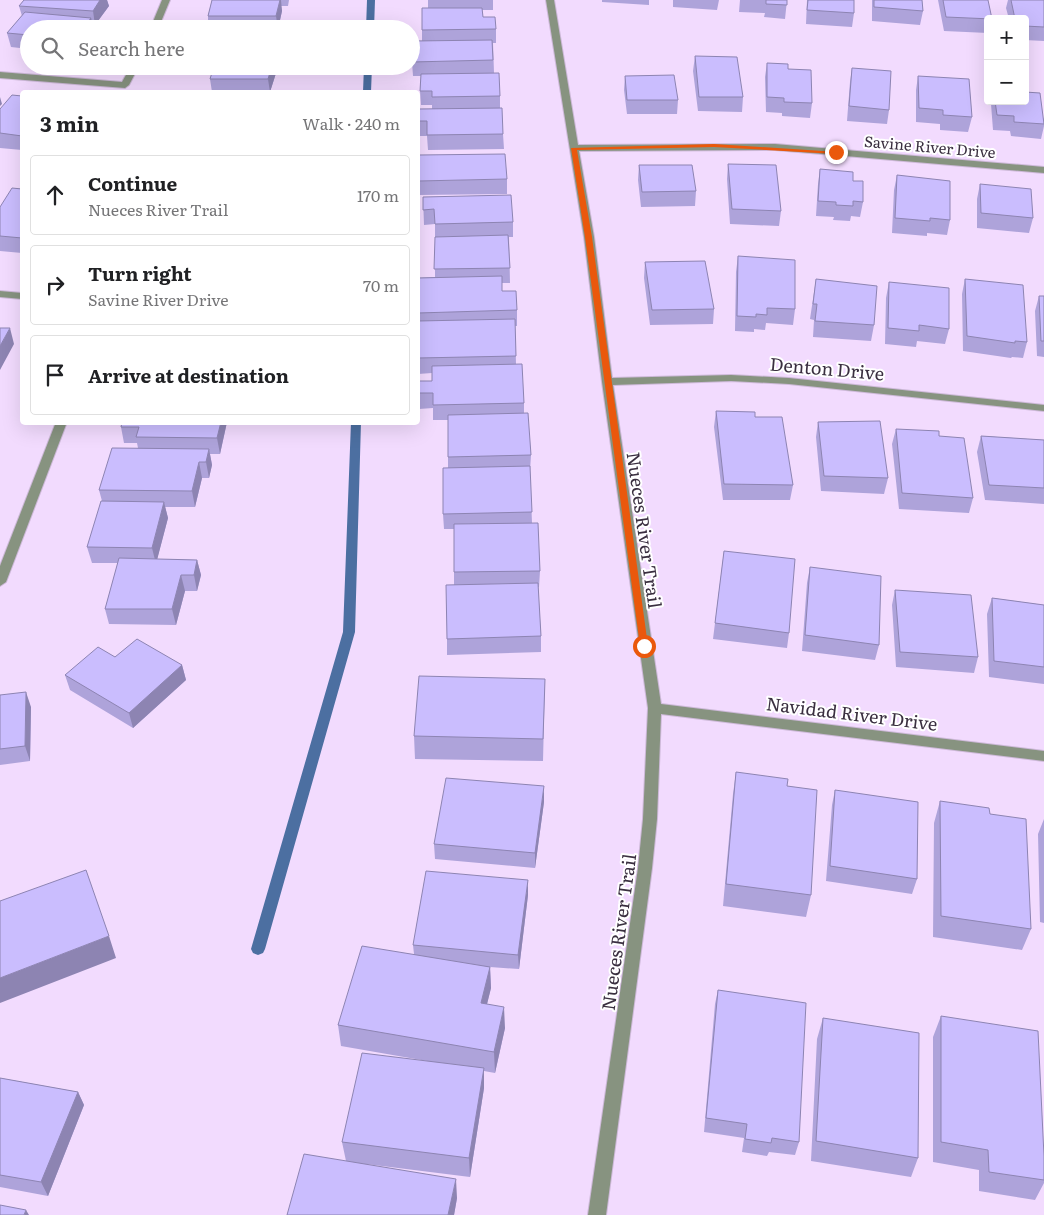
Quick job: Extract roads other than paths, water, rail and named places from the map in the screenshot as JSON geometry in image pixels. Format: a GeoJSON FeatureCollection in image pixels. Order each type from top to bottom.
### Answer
{"type":"FeatureCollection","features":[{"type":"Feature","properties":{"kind":"street"},"geometry":{"type":"LineString","coordinates":[[158,20],[166,0]]}},
{"type":"Feature","properties":{"kind":"street","name":"Nueces River Trail"},"geometry":{"type":"LineString","coordinates":[[550,0],[589,237],[607,382],[655,708],[650,819],[645,868],[597,1215]]}},
{"type":"Feature","properties":{"kind":"street"},"geometry":{"type":"LineString","coordinates":[[0,75],[125,85],[130,75]]}},
{"type":"Feature","properties":{"kind":"street","name":"Savine River Drive"},"geometry":{"type":"LineString","coordinates":[[574,148],[775,147],[1044,170]]}},
{"type":"Feature","properties":{"kind":"street"},"geometry":{"type":"LineString","coordinates":[[0,294],[20,296]]}},
{"type":"Feature","properties":{"kind":"street","name":"Denton Drive"},"geometry":{"type":"LineString","coordinates":[[607,382],[731,378],[789,381],[1044,408]]}},
{"type":"Feature","properties":{"kind":"street"},"geometry":{"type":"LineString","coordinates":[[0,582],[61,425]]}},
{"type":"Feature","properties":{"kind":"street","name":"Navidad River Drive"},"geometry":{"type":"LineString","coordinates":[[655,708],[1044,756]]}},
{"type":"Feature","properties":{"kind":"waterway"},"geometry":{"type":"LineString","coordinates":[[370,20],[371,0]]}},
{"type":"Feature","properties":{"kind":"waterway"},"geometry":{"type":"LineString","coordinates":[[367,90],[368,75]]}},
{"type":"Feature","properties":{"kind":"waterway"},"geometry":{"type":"LineString","coordinates":[[258,949],[349,632],[356,425]]}}]}
